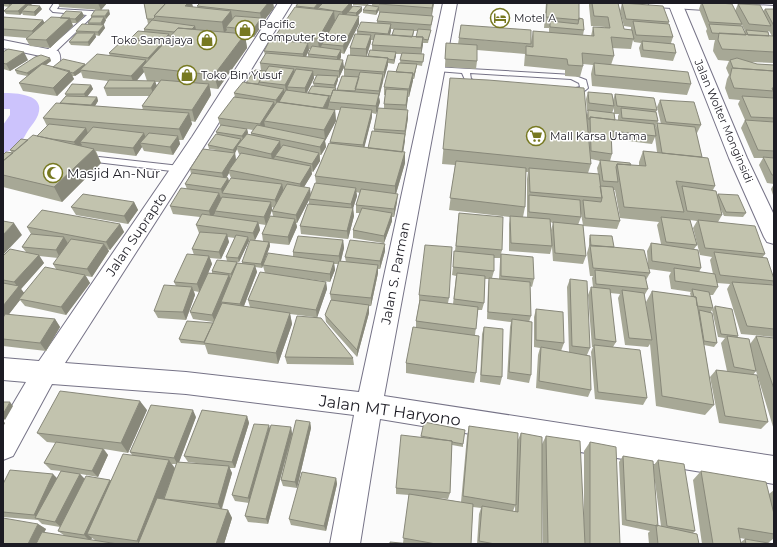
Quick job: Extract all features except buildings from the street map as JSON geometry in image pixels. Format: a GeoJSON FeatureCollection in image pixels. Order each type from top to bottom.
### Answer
{"type":"FeatureCollection","features":[{"type":"Feature","properties":{"kind":"street","name":"Jalan Suprapto"},"geometry":{"type":"LineString","coordinates":[[3,447],[44,374],[180,169],[285,3]]}},
{"type":"Feature","properties":{"kind":"street","name":"Jalan S. Parman"},"geometry":{"type":"LineString","coordinates":[[345,544],[368,405],[450,3]]}},
{"type":"Feature","properties":{"kind":"street"},"geometry":{"type":"LineString","coordinates":[[655,3],[771,11]]}},
{"type":"Feature","properties":{"kind":"street","name":"Jalan Wolter Monginsidi"},"geometry":{"type":"LineString","coordinates":[[675,4],[738,158],[774,237]]}},
{"type":"Feature","properties":{"kind":"street"},"geometry":{"type":"LineString","coordinates":[[3,44],[53,54],[53,60],[49,70]]}},
{"type":"Feature","properties":{"kind":"street","name":"Jalan MT Haryono"},"geometry":{"type":"LineString","coordinates":[[3,369],[44,374],[186,383],[368,405],[774,470]]}},
{"type":"Feature","properties":{"kind":"lane"},"geometry":{"type":"LineString","coordinates":[[49,53],[93,13],[55,11],[53,9],[58,3]]}},
{"type":"Feature","properties":{"kind":"lane"},"geometry":{"type":"LineString","coordinates":[[437,69],[573,77],[580,80],[584,84],[584,88],[577,91],[561,92]]}},
{"type":"Feature","properties":{"kind":"lane"},"geometry":{"type":"LineString","coordinates":[[466,71],[466,79],[468,82],[485,86]]}},
{"type":"Feature","properties":{"kind":"lane"},"geometry":{"type":"LineString","coordinates":[[99,160],[180,169]]}},
{"type":"Feature","properties":{"kind":"waterway"},"geometry":{"type":"LineString","coordinates":[[3,101],[17,101],[25,105],[24,115],[3,144]]}},
{"type":"Feature","properties":{"kind":"place","name":"Motel A"},"geometry":{"type":"Point","coordinates":[500,18]}},
{"type":"Feature","properties":{"kind":"place","name":"Pacific Computer Store"},"geometry":{"type":"Point","coordinates":[245,30]}},
{"type":"Feature","properties":{"kind":"place","name":"Toko Samajaya"},"geometry":{"type":"Point","coordinates":[207,40]}},
{"type":"Feature","properties":{"kind":"place","name":"Toko Bin Yusuf"},"geometry":{"type":"Point","coordinates":[187,75]}},
{"type":"Feature","properties":{"kind":"place","name":"Mall Karsa Utama"},"geometry":{"type":"Point","coordinates":[536,136]}},
{"type":"Feature","properties":{"kind":"place","name":"Masjid An-Nur"},"geometry":{"type":"Point","coordinates":[53,173]}}]}
